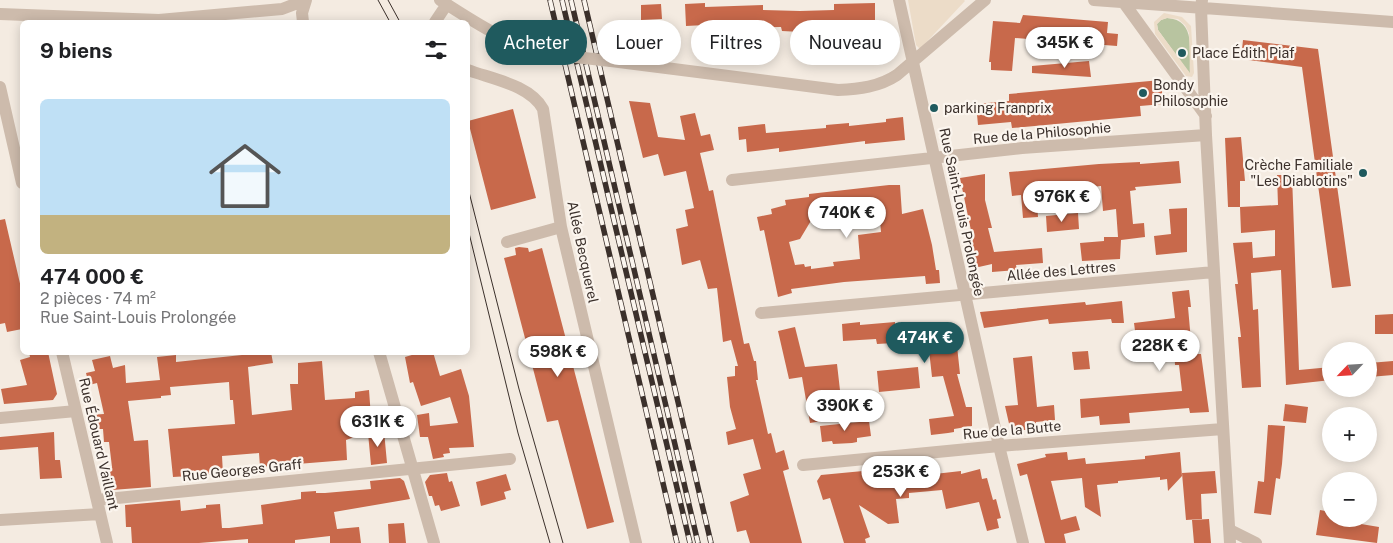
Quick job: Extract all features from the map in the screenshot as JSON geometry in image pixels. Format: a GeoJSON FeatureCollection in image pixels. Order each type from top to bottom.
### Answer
{"type":"FeatureCollection","features":[{"type":"Feature","properties":{"kind":"street"},"geometry":{"type":"LineString","coordinates":[[0,14],[159,20],[282,9],[306,0]]}},
{"type":"Feature","properties":{"kind":"street"},"geometry":{"type":"LineString","coordinates":[[303,20],[302,13],[306,0]]}},
{"type":"Feature","properties":{"kind":"street","name":"Rue Saint-Louis Prolongée"},"geometry":{"type":"LineString","coordinates":[[899,0],[964,294],[1023,543]]}},
{"type":"Feature","properties":{"kind":"street"},"geometry":{"type":"LineString","coordinates":[[436,20],[444,2],[510,42],[548,54],[838,90],[859,89],[886,82],[913,63],[945,32],[985,0]]}},
{"type":"Feature","properties":{"kind":"street"},"geometry":{"type":"LineString","coordinates":[[1101,0],[1124,3],[1202,4],[1393,22]]}},
{"type":"Feature","properties":{"kind":"street"},"geometry":{"type":"LineString","coordinates":[[1124,3],[1206,117]]}},
{"type":"Feature","properties":{"kind":"street"},"geometry":{"type":"LineString","coordinates":[[1202,4],[1206,135],[1230,543]]}},
{"type":"Feature","properties":{"kind":"street","name":"Allée Becquerel"},"geometry":{"type":"LineString","coordinates":[[470,71],[526,92],[538,100],[543,109],[560,227],[636,543]]}},
{"type":"Feature","properties":{"kind":"street"},"geometry":{"type":"LineString","coordinates":[[0,87],[20,174]]}},
{"type":"Feature","properties":{"kind":"street","name":"Rue de la Philosophie"},"geometry":{"type":"LineString","coordinates":[[732,180],[1022,148],[1206,135]]}},
{"type":"Feature","properties":{"kind":"street"},"geometry":{"type":"LineString","coordinates":[[507,242],[560,227]]}},
{"type":"Feature","properties":{"kind":"street","name":"Allée des Lettres"},"geometry":{"type":"LineString","coordinates":[[761,313],[1214,272]]}},
{"type":"Feature","properties":{"kind":"street","name":"Rue Édouard Vaillant"},"geometry":{"type":"LineString","coordinates":[[63,355],[107,543]]}},
{"type":"Feature","properties":{"kind":"street"},"geometry":{"type":"LineString","coordinates":[[380,355],[434,543]]}},
{"type":"Feature","properties":{"kind":"street"},"geometry":{"type":"LineString","coordinates":[[0,418],[76,411]]}},
{"type":"Feature","properties":{"kind":"street","name":"Rue de la Butte"},"geometry":{"type":"LineString","coordinates":[[803,465],[999,446],[1224,429]]}},
{"type":"Feature","properties":{"kind":"street","name":"Rue Georges Graff"},"geometry":{"type":"LineString","coordinates":[[97,500],[510,459]]}},
{"type":"Feature","properties":{"kind":"street"},"geometry":{"type":"LineString","coordinates":[[0,520],[100,514]]}},
{"type":"Feature","properties":{"kind":"street"},"geometry":{"type":"LineString","coordinates":[[1230,530],[1256,543]]}},
{"type":"Feature","properties":{"kind":"green space","name":"Place Édith Piaf"},"geometry":{"type":"Polygon","coordinates":[[[1167,18],[1177,20],[1183,24],[1187,31],[1190,47],[1190,74],[1158,30],[1157,24],[1167,18]]]}},
{"type":"Feature","properties":{"kind":"shaded area"},"geometry":{"type":"Polygon","coordinates":[[[908,0],[965,1],[920,49],[916,45],[908,0]]]}},
{"type":"Feature","properties":{"kind":"shaded area","name":"Place Édith Piaf"},"geometry":{"type":"Polygon","coordinates":[[[1164,13],[1182,17],[1191,26],[1194,73],[1192,77],[1186,76],[1155,34],[1154,22],[1164,13]],[[1167,18],[1161,20],[1157,24],[1158,30],[1190,73],[1189,33],[1185,25],[1178,19],[1167,18]]]}},
{"type":"Feature","properties":{"kind":"building"},"geometry":{"type":"Polygon","coordinates":[[[705,3],[705,7],[763,5],[763,10],[800,11],[834,10],[834,4],[875,3],[875,20],[790,20],[790,31],[782,31],[780,20],[691,20],[691,26],[686,26],[685,4],[705,3]]]}},
{"type":"Feature","properties":{"kind":"building"},"geometry":{"type":"Polygon","coordinates":[[[661,4],[662,19],[641,20],[641,5],[661,4]]]}},
{"type":"Feature","properties":{"kind":"building"},"geometry":{"type":"Polygon","coordinates":[[[1023,15],[1108,22],[1107,33],[1118,34],[1117,46],[1015,38],[1012,71],[991,70],[991,62],[989,62],[993,21],[1020,23],[1023,15]]]}},
{"type":"Feature","properties":{"kind":"building"},"geometry":{"type":"Polygon","coordinates":[[[1243,40],[1318,49],[1351,286],[1332,288],[1302,67],[1241,59],[1243,40]]]}},
{"type":"Feature","properties":{"kind":"building"},"geometry":{"type":"Polygon","coordinates":[[[1089,61],[1091,77],[1032,73],[1032,66],[1089,61]]]}},
{"type":"Feature","properties":{"kind":"building"},"geometry":{"type":"Polygon","coordinates":[[[1161,80],[1163,104],[1140,106],[1141,116],[1012,128],[1011,122],[978,125],[976,104],[1009,101],[1009,94],[1161,80]]]}},
{"type":"Feature","properties":{"kind":"building"},"geometry":{"type":"Polygon","coordinates":[[[629,101],[650,103],[658,137],[685,140],[680,116],[695,113],[701,136],[710,134],[714,150],[700,153],[709,191],[713,190],[744,344],[749,343],[754,361],[756,361],[758,380],[756,380],[768,434],[771,433],[776,453],[784,450],[789,469],[783,471],[802,543],[750,543],[746,530],[737,532],[730,502],[749,495],[743,474],[761,469],[753,439],[728,445],[726,432],[736,429],[730,407],[727,377],[735,376],[735,366],[738,366],[731,340],[723,342],[717,288],[708,289],[700,260],[682,265],[676,229],[688,226],[685,210],[694,208],[686,171],[664,176],[658,154],[643,158],[629,101]]]}},
{"type":"Feature","properties":{"kind":"building"},"geometry":{"type":"Polygon","coordinates":[[[513,109],[536,198],[491,210],[470,129],[470,120],[513,109]]]}},
{"type":"Feature","properties":{"kind":"building"},"geometry":{"type":"Polygon","coordinates":[[[903,117],[905,140],[865,144],[865,141],[779,152],[779,148],[747,152],[746,139],[739,140],[738,127],[765,124],[766,133],[826,128],[826,125],[849,123],[849,126],[886,122],[886,119],[903,117]]]}},
{"type":"Feature","properties":{"kind":"building"},"geometry":{"type":"Polygon","coordinates":[[[1241,137],[1245,181],[1240,181],[1240,207],[1228,207],[1225,138],[1241,137]]]}},
{"type":"Feature","properties":{"kind":"building"},"geometry":{"type":"Polygon","coordinates":[[[1179,161],[1181,183],[1135,187],[1136,190],[1130,191],[1133,224],[1144,223],[1145,237],[1121,240],[1120,259],[1082,261],[1080,243],[1104,241],[1104,237],[1118,237],[1116,209],[1103,211],[1101,186],[1065,190],[1064,187],[1036,188],[1038,217],[1023,218],[1021,195],[1012,196],[1009,172],[1099,164],[1140,162],[1140,164],[1179,161]]]}},
{"type":"Feature","properties":{"kind":"building"},"geometry":{"type":"Polygon","coordinates":[[[985,174],[985,200],[992,228],[988,228],[994,252],[1042,248],[1043,263],[1016,265],[1017,270],[992,272],[992,264],[970,269],[965,242],[973,240],[960,178],[985,174]]]}},
{"type":"Feature","properties":{"kind":"building"},"geometry":{"type":"Polygon","coordinates":[[[1277,175],[1292,175],[1299,370],[1322,368],[1322,381],[1286,385],[1281,270],[1251,273],[1253,310],[1258,309],[1261,387],[1242,388],[1238,337],[1241,337],[1235,284],[1238,284],[1233,243],[1252,242],[1253,258],[1275,256],[1275,230],[1241,233],[1240,207],[1278,205],[1277,175]]]}},
{"type":"Feature","properties":{"kind":"building"},"geometry":{"type":"Polygon","coordinates":[[[900,185],[902,214],[923,209],[936,270],[939,270],[940,283],[926,284],[925,276],[844,282],[791,289],[792,293],[778,297],[764,230],[760,231],[757,217],[772,214],[771,209],[786,205],[785,200],[809,197],[809,194],[900,185]],[[843,205],[819,208],[820,218],[812,219],[800,239],[789,242],[795,265],[804,264],[805,267],[811,266],[811,269],[834,266],[833,262],[860,259],[858,235],[881,232],[879,209],[843,213],[843,205]]]}},
{"type":"Feature","properties":{"kind":"building"},"geometry":{"type":"Polygon","coordinates":[[[1187,208],[1187,252],[1156,255],[1154,236],[1171,234],[1169,209],[1187,208]]]}},
{"type":"Feature","properties":{"kind":"building"},"geometry":{"type":"Polygon","coordinates":[[[1078,213],[1079,229],[1047,232],[1046,216],[1078,213]]]}},
{"type":"Feature","properties":{"kind":"building"},"geometry":{"type":"Polygon","coordinates":[[[5,219],[20,283],[20,329],[7,332],[5,323],[0,324],[0,220],[5,219]]]}},
{"type":"Feature","properties":{"kind":"building"},"geometry":{"type":"Polygon","coordinates":[[[515,248],[528,248],[529,252],[542,248],[614,522],[587,529],[558,420],[547,422],[504,258],[516,255],[515,248]]]}},
{"type":"Feature","properties":{"kind":"building"},"geometry":{"type":"Polygon","coordinates":[[[1189,290],[1191,307],[1188,307],[1191,341],[1195,339],[1196,354],[1201,354],[1209,412],[1190,413],[1189,408],[1129,413],[1130,423],[1100,425],[1099,416],[1081,418],[1080,399],[1182,391],[1179,365],[1175,365],[1174,343],[1137,346],[1134,323],[1175,318],[1172,292],[1189,290]]]}},
{"type":"Feature","properties":{"kind":"building"},"geometry":{"type":"Polygon","coordinates":[[[1122,301],[1124,323],[1112,323],[1111,319],[1049,324],[1048,319],[984,328],[980,312],[1085,302],[1086,305],[1122,301]]]}},
{"type":"Feature","properties":{"kind":"building"},"geometry":{"type":"Polygon","coordinates":[[[1393,314],[1393,334],[1375,334],[1375,315],[1393,314]]]}},
{"type":"Feature","properties":{"kind":"building"},"geometry":{"type":"Polygon","coordinates":[[[860,322],[860,325],[895,322],[895,327],[927,325],[928,335],[958,332],[960,346],[957,346],[960,374],[957,374],[966,407],[972,407],[972,426],[954,429],[954,432],[931,435],[929,419],[954,416],[943,376],[932,377],[928,341],[877,344],[876,339],[843,341],[842,324],[860,322]]]}},
{"type":"Feature","properties":{"kind":"building"},"geometry":{"type":"Polygon","coordinates":[[[795,327],[805,367],[837,364],[841,399],[825,401],[828,420],[810,423],[802,377],[789,379],[778,331],[795,327]]]}},
{"type":"Feature","properties":{"kind":"building"},"geometry":{"type":"Polygon","coordinates":[[[1088,351],[1090,369],[1074,370],[1072,352],[1088,351]]]}},
{"type":"Feature","properties":{"kind":"building"},"geometry":{"type":"Polygon","coordinates":[[[30,355],[49,355],[57,394],[53,400],[4,404],[1,389],[27,385],[20,360],[30,357],[30,355]]]}},
{"type":"Feature","properties":{"kind":"building"},"geometry":{"type":"Polygon","coordinates":[[[176,355],[176,362],[242,355],[272,355],[273,363],[248,367],[252,415],[292,410],[290,384],[298,384],[298,363],[322,361],[325,400],[355,398],[355,392],[369,390],[372,431],[346,440],[347,460],[260,467],[259,453],[222,456],[223,474],[173,477],[168,429],[235,424],[233,400],[230,400],[229,382],[170,387],[171,395],[161,396],[161,398],[128,401],[134,441],[148,440],[151,487],[112,490],[107,486],[102,468],[112,467],[109,442],[104,442],[103,429],[93,429],[90,415],[104,414],[97,383],[89,385],[86,373],[95,371],[92,360],[110,356],[113,368],[125,365],[126,383],[160,380],[157,357],[176,355]]]}},
{"type":"Feature","properties":{"kind":"building"},"geometry":{"type":"Polygon","coordinates":[[[412,355],[434,355],[440,376],[461,369],[469,396],[474,447],[449,448],[450,453],[443,454],[444,457],[433,459],[428,437],[420,437],[417,415],[429,413],[430,426],[458,423],[450,397],[421,406],[413,382],[410,383],[405,357],[412,355]]]}},
{"type":"Feature","properties":{"kind":"building"},"geometry":{"type":"Polygon","coordinates":[[[1032,356],[1037,407],[1054,405],[1055,420],[1036,422],[1036,429],[1014,431],[1010,428],[1005,406],[1018,405],[1013,358],[1032,356]]]}},
{"type":"Feature","properties":{"kind":"building"},"geometry":{"type":"Polygon","coordinates":[[[1393,361],[1393,375],[1378,376],[1378,362],[1393,361]]]}},
{"type":"Feature","properties":{"kind":"building"},"geometry":{"type":"Polygon","coordinates":[[[918,367],[920,388],[879,392],[877,371],[918,367]]]}},
{"type":"Feature","properties":{"kind":"building"},"geometry":{"type":"Polygon","coordinates":[[[1285,404],[1308,407],[1306,423],[1283,421],[1285,404]]]}},
{"type":"Feature","properties":{"kind":"building"},"geometry":{"type":"Polygon","coordinates":[[[869,421],[871,436],[857,438],[857,442],[852,443],[833,444],[832,441],[822,442],[820,426],[869,421]]]}},
{"type":"Feature","properties":{"kind":"building"},"geometry":{"type":"Polygon","coordinates":[[[1268,425],[1285,426],[1280,479],[1276,478],[1271,515],[1254,513],[1258,481],[1264,482],[1268,425]]]}},
{"type":"Feature","properties":{"kind":"building"},"geometry":{"type":"Polygon","coordinates":[[[384,431],[387,463],[371,465],[368,433],[384,431]]]}},
{"type":"Feature","properties":{"kind":"building"},"geometry":{"type":"Polygon","coordinates":[[[54,432],[55,460],[60,460],[62,478],[40,479],[38,447],[0,450],[0,437],[54,432]]]}},
{"type":"Feature","properties":{"kind":"building"},"geometry":{"type":"Polygon","coordinates":[[[1067,452],[1068,460],[1085,458],[1086,464],[1145,459],[1145,456],[1180,452],[1182,476],[1168,491],[1167,479],[1160,480],[1160,477],[1097,485],[1101,517],[1085,507],[1082,478],[1051,481],[1061,520],[1076,516],[1080,530],[1064,534],[1066,543],[1045,543],[1027,474],[1020,476],[1017,464],[1046,457],[1045,454],[1067,452]]]}},
{"type":"Feature","properties":{"kind":"building"},"geometry":{"type":"Polygon","coordinates":[[[980,469],[982,479],[987,478],[993,500],[996,499],[1001,518],[997,519],[999,528],[987,531],[979,502],[946,509],[942,490],[909,493],[909,498],[896,499],[899,523],[888,524],[859,505],[870,537],[865,539],[866,543],[844,543],[830,498],[823,500],[817,481],[821,475],[863,471],[863,479],[873,478],[873,481],[961,471],[961,474],[980,469]]]}},
{"type":"Feature","properties":{"kind":"building"},"geometry":{"type":"Polygon","coordinates":[[[1215,471],[1217,493],[1201,494],[1202,519],[1186,520],[1182,473],[1215,471]]]}},
{"type":"Feature","properties":{"kind":"building"},"geometry":{"type":"Polygon","coordinates":[[[447,473],[449,482],[452,481],[460,506],[441,511],[439,505],[435,506],[432,496],[429,496],[425,482],[430,475],[447,473]]]}},
{"type":"Feature","properties":{"kind":"building"},"geometry":{"type":"Polygon","coordinates":[[[506,474],[511,490],[504,492],[506,499],[481,506],[476,482],[506,474]]]}},
{"type":"Feature","properties":{"kind":"building"},"geometry":{"type":"Polygon","coordinates":[[[400,478],[404,481],[410,499],[334,512],[337,529],[359,527],[361,543],[330,543],[330,536],[295,540],[295,543],[248,543],[248,539],[199,543],[132,543],[131,527],[126,527],[125,505],[180,500],[181,511],[220,504],[222,528],[229,528],[263,524],[261,505],[301,499],[301,492],[316,491],[316,493],[325,493],[371,489],[370,481],[400,478]]]}},
{"type":"Feature","properties":{"kind":"building"},"geometry":{"type":"Polygon","coordinates":[[[1320,510],[1322,510],[1322,527],[1379,527],[1377,543],[1316,535],[1320,510]]]}},
{"type":"Feature","properties":{"kind":"building"},"geometry":{"type":"Polygon","coordinates":[[[1209,519],[1211,543],[1194,543],[1192,520],[1209,519]]]}},
{"type":"Feature","properties":{"kind":"building"},"geometry":{"type":"Polygon","coordinates":[[[404,523],[406,543],[389,543],[388,524],[404,523]]]}},
{"type":"Feature","properties":{"kind":"tram line"},"geometry":{"type":"LineString","coordinates":[[378,0],[389,20]]}},
{"type":"Feature","properties":{"kind":"tram line"},"geometry":{"type":"LineString","coordinates":[[388,0],[399,20]]}},
{"type":"Feature","properties":{"kind":"tram line"},"geometry":{"type":"LineString","coordinates":[[470,196],[519,389],[563,543]]}},
{"type":"Feature","properties":{"kind":"tram line"},"geometry":{"type":"LineString","coordinates":[[470,237],[518,433],[550,543]]}},
{"type":"Feature","properties":{"kind":"railway"},"geometry":{"type":"LineString","coordinates":[[550,0],[677,543]]}},
{"type":"Feature","properties":{"kind":"railway"},"geometry":{"type":"LineString","coordinates":[[562,0],[690,543]]}},
{"type":"Feature","properties":{"kind":"railway"},"geometry":{"type":"LineString","coordinates":[[571,0],[698,543]]}},
{"type":"Feature","properties":{"kind":"railway"},"geometry":{"type":"LineString","coordinates":[[584,0],[711,543]]}},
{"type":"Feature","properties":{"kind":"place","name":"Place Édith Piaf"},"geometry":{"type":"Point","coordinates":[1182,53]}},
{"type":"Feature","properties":{"kind":"place","name":"Bondy Philosophie"},"geometry":{"type":"Point","coordinates":[1143,93]}},
{"type":"Feature","properties":{"kind":"place","name":"parking Franprix"},"geometry":{"type":"Point","coordinates":[934,108]}},
{"type":"Feature","properties":{"kind":"place","name":"Crèche Familiale \"Les Diablotins\""},"geometry":{"type":"Point","coordinates":[1363,173]}}]}
